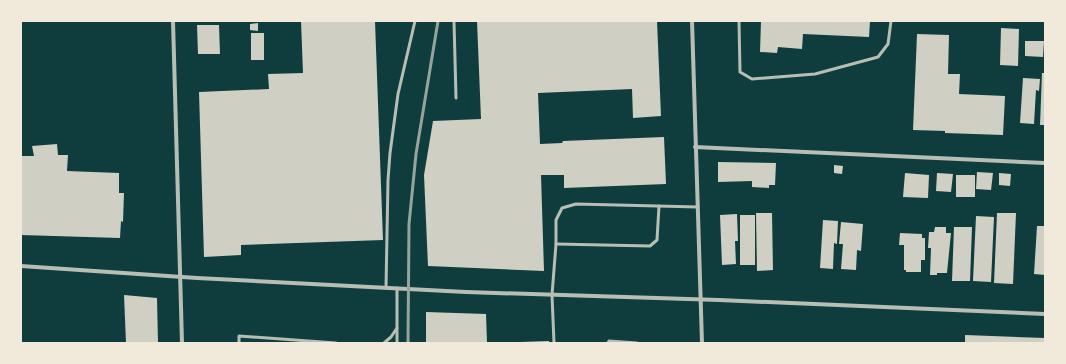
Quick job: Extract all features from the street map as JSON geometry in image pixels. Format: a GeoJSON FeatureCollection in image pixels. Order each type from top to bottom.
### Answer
{"type":"FeatureCollection","features":[{"type":"Feature","properties":{"kind":"street"},"geometry":{"type":"LineString","coordinates":[[173,21],[182,343]]}},
{"type":"Feature","properties":{"kind":"street"},"geometry":{"type":"LineString","coordinates":[[692,21],[702,343]]}},
{"type":"Feature","properties":{"kind":"street"},"geometry":{"type":"LineString","coordinates":[[695,147],[1045,163]]}},
{"type":"Feature","properties":{"kind":"street"},"geometry":{"type":"LineString","coordinates":[[21,266],[180,277],[386,288],[1045,314]]}},
{"type":"Feature","properties":{"kind":"lane"},"geometry":{"type":"LineString","coordinates":[[386,288],[390,153],[398,94],[415,21]]}},
{"type":"Feature","properties":{"kind":"lane"},"geometry":{"type":"LineString","coordinates":[[454,21],[456,98]]}},
{"type":"Feature","properties":{"kind":"lane"},"geometry":{"type":"LineString","coordinates":[[739,21],[740,72],[752,78],[816,74],[878,57],[888,44],[891,21]]}},
{"type":"Feature","properties":{"kind":"lane"},"geometry":{"type":"LineString","coordinates":[[554,343],[552,295],[556,244],[556,220],[562,208],[576,204],[698,207]]}},
{"type":"Feature","properties":{"kind":"lane"},"geometry":{"type":"LineString","coordinates":[[556,244],[650,246],[657,240],[659,206]]}},
{"type":"Feature","properties":{"kind":"lane"},"geometry":{"type":"LineString","coordinates":[[397,288],[397,343]]}},
{"type":"Feature","properties":{"kind":"lane"},"geometry":{"type":"LineString","coordinates":[[384,343],[391,337],[397,328]]}},
{"type":"Feature","properties":{"kind":"lane"},"geometry":{"type":"LineString","coordinates":[[239,343],[239,336],[336,343]]}},
{"type":"Feature","properties":{"kind":"lane"},"geometry":{"type":"LineString","coordinates":[[608,343],[609,341],[637,343]]}},
{"type":"Feature","properties":{"kind":"building"},"geometry":{"type":"Polygon","coordinates":[[[301,21],[375,21],[383,240],[241,245],[241,255],[204,257],[199,92],[269,89],[268,74],[303,73],[301,21]]]}},
{"type":"Feature","properties":{"kind":"building"},"geometry":{"type":"Polygon","coordinates":[[[477,21],[657,21],[661,116],[633,118],[632,89],[538,93],[540,144],[562,143],[563,141],[664,137],[666,184],[564,188],[564,175],[541,175],[544,271],[428,266],[424,175],[433,121],[481,119],[477,21]]]}},
{"type":"Feature","properties":{"kind":"building"},"geometry":{"type":"Polygon","coordinates":[[[761,21],[870,21],[869,37],[803,34],[802,49],[778,47],[777,53],[760,52],[761,21]]]}},
{"type":"Feature","properties":{"kind":"building"},"geometry":{"type":"Polygon","coordinates":[[[258,23],[258,31],[250,30],[250,24],[258,23]]]}},
{"type":"Feature","properties":{"kind":"building"},"geometry":{"type":"Polygon","coordinates":[[[197,25],[219,25],[220,54],[198,54],[197,25]]]}},
{"type":"Feature","properties":{"kind":"building"},"geometry":{"type":"Polygon","coordinates":[[[1001,28],[1019,29],[1018,66],[1000,65],[1001,28]]]}},
{"type":"Feature","properties":{"kind":"building"},"geometry":{"type":"Polygon","coordinates":[[[251,33],[264,33],[264,60],[251,60],[251,33]]]}},
{"type":"Feature","properties":{"kind":"building"},"geometry":{"type":"Polygon","coordinates":[[[917,34],[949,35],[948,74],[960,74],[959,94],[1005,96],[1003,135],[945,133],[945,131],[913,130],[917,34]]]}},
{"type":"Feature","properties":{"kind":"building"},"geometry":{"type":"Polygon","coordinates":[[[1025,41],[1044,41],[1043,57],[1025,56],[1025,41]]]}},
{"type":"Feature","properties":{"kind":"building"},"geometry":{"type":"Polygon","coordinates":[[[1042,73],[1045,73],[1045,125],[1040,125],[1042,73]]]}},
{"type":"Feature","properties":{"kind":"building"},"geometry":{"type":"Polygon","coordinates":[[[1023,78],[1040,79],[1039,91],[1036,90],[1034,124],[1020,123],[1023,78]]]}},
{"type":"Feature","properties":{"kind":"building"},"geometry":{"type":"Polygon","coordinates":[[[57,144],[58,155],[68,155],[67,171],[119,173],[119,193],[124,193],[123,222],[121,221],[120,238],[21,235],[21,156],[34,156],[32,146],[57,144]]]}},
{"type":"Feature","properties":{"kind":"building"},"geometry":{"type":"Polygon","coordinates":[[[718,162],[776,163],[775,185],[769,185],[769,188],[752,187],[752,181],[718,182],[718,162]]]}},
{"type":"Feature","properties":{"kind":"building"},"geometry":{"type":"Polygon","coordinates":[[[834,165],[843,166],[842,174],[834,173],[834,165]]]}},
{"type":"Feature","properties":{"kind":"building"},"geometry":{"type":"Polygon","coordinates":[[[977,172],[993,173],[991,190],[976,189],[977,172]]]}},
{"type":"Feature","properties":{"kind":"building"},"geometry":{"type":"Polygon","coordinates":[[[905,173],[929,175],[928,198],[903,197],[905,173]]]}},
{"type":"Feature","properties":{"kind":"building"},"geometry":{"type":"Polygon","coordinates":[[[937,173],[953,174],[951,192],[936,191],[937,173]]]}},
{"type":"Feature","properties":{"kind":"building"},"geometry":{"type":"Polygon","coordinates":[[[999,173],[1011,174],[1010,186],[999,185],[999,173]]]}},
{"type":"Feature","properties":{"kind":"building"},"geometry":{"type":"Polygon","coordinates":[[[956,175],[975,175],[975,197],[956,197],[956,175]]]}},
{"type":"Feature","properties":{"kind":"building"},"geometry":{"type":"Polygon","coordinates":[[[756,213],[772,213],[773,270],[757,271],[756,213]]]}},
{"type":"Feature","properties":{"kind":"building"},"geometry":{"type":"Polygon","coordinates":[[[997,213],[1016,213],[1013,284],[994,283],[997,213]]]}},
{"type":"Feature","properties":{"kind":"building"},"geometry":{"type":"Polygon","coordinates":[[[737,214],[738,241],[735,241],[736,264],[722,265],[720,215],[737,214]]]}},
{"type":"Feature","properties":{"kind":"building"},"geometry":{"type":"Polygon","coordinates":[[[740,215],[755,215],[755,265],[740,265],[740,215]]]}},
{"type":"Feature","properties":{"kind":"building"},"geometry":{"type":"Polygon","coordinates":[[[976,216],[994,217],[991,282],[973,281],[976,216]]]}},
{"type":"Feature","properties":{"kind":"building"},"geometry":{"type":"Polygon","coordinates":[[[823,220],[838,221],[837,244],[834,243],[833,269],[820,268],[823,220]]]}},
{"type":"Feature","properties":{"kind":"building"},"geometry":{"type":"Polygon","coordinates":[[[841,222],[863,224],[861,251],[857,250],[856,270],[841,269],[843,244],[839,244],[841,222]]]}},
{"type":"Feature","properties":{"kind":"building"},"geometry":{"type":"Polygon","coordinates":[[[1037,226],[1045,226],[1045,275],[1034,274],[1037,226]]]}},
{"type":"Feature","properties":{"kind":"building"},"geometry":{"type":"Polygon","coordinates":[[[935,227],[946,227],[946,233],[951,233],[947,273],[930,275],[931,248],[928,248],[929,232],[934,232],[935,227]]]}},
{"type":"Feature","properties":{"kind":"building"},"geometry":{"type":"Polygon","coordinates":[[[954,227],[972,227],[970,281],[952,281],[954,227]]]}},
{"type":"Feature","properties":{"kind":"building"},"geometry":{"type":"Polygon","coordinates":[[[900,233],[922,234],[922,238],[925,238],[925,260],[921,260],[921,272],[906,272],[906,270],[904,270],[904,245],[899,245],[900,233]]]}},
{"type":"Feature","properties":{"kind":"building"},"geometry":{"type":"Polygon","coordinates":[[[124,295],[157,298],[158,343],[126,343],[124,295]]]}},
{"type":"Feature","properties":{"kind":"building"},"geometry":{"type":"Polygon","coordinates":[[[426,312],[486,314],[487,343],[426,343],[426,312]]]}},
{"type":"Feature","properties":{"kind":"building"},"geometry":{"type":"Polygon","coordinates":[[[965,335],[1045,338],[1045,343],[965,343],[965,335]]]}},
{"type":"Feature","properties":{"kind":"building"},"geometry":{"type":"Polygon","coordinates":[[[549,341],[549,343],[520,343],[520,342],[549,341]]]}},
{"type":"Feature","properties":{"kind":"railway"},"geometry":{"type":"LineString","coordinates":[[408,343],[409,224],[416,154],[438,21]]}}]}
